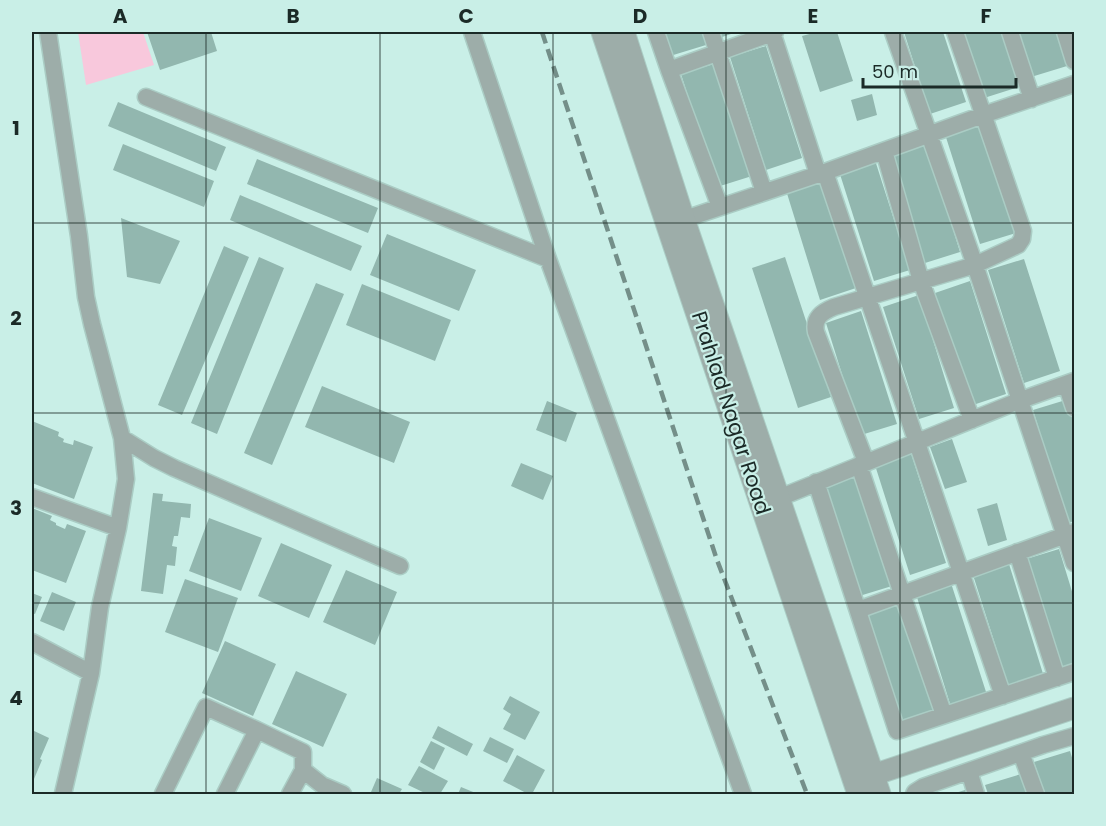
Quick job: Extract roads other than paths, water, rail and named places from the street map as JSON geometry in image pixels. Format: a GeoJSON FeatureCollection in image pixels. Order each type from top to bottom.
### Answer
{"type":"FeatureCollection","features":[{"type":"Feature","properties":{"kind":"street"},"geometry":{"type":"LineString","coordinates":[[48,32],[86,297],[122,438],[126,479],[118,528],[100,607],[91,673],[63,795]]}},
{"type":"Feature","properties":{"kind":"street"},"geometry":{"type":"LineString","coordinates":[[472,32],[548,259],[743,795]]}},
{"type":"Feature","properties":{"kind":"street","name":"Prahlad Nagar Road"},"geometry":{"type":"LineString","coordinates":[[602,32],[676,222],[770,501],[858,795]]}},
{"type":"Feature","properties":{"kind":"street","name":"Prahlad Nagar Road"},"geometry":{"type":"LineString","coordinates":[[624,32],[676,222]]}},
{"type":"Feature","properties":{"kind":"street"},"geometry":{"type":"LineString","coordinates":[[656,32],[720,207]]}},
{"type":"Feature","properties":{"kind":"street"},"geometry":{"type":"LineString","coordinates":[[711,32],[764,192]]}},
{"type":"Feature","properties":{"kind":"street"},"geometry":{"type":"LineString","coordinates":[[669,70],[773,32],[821,173],[868,296],[1003,696]]}},
{"type":"Feature","properties":{"kind":"street"},"geometry":{"type":"LineString","coordinates":[[893,32],[1021,400],[1070,533],[1074,563]]}},
{"type":"Feature","properties":{"kind":"street"},"geometry":{"type":"LineString","coordinates":[[944,715],[902,594],[863,464],[814,325],[815,320],[826,310],[975,265],[1018,245],[1022,239],[1023,231],[955,32]]}},
{"type":"Feature","properties":{"kind":"street"},"geometry":{"type":"LineString","coordinates":[[1010,32],[1032,99]]}},
{"type":"Feature","properties":{"kind":"street"},"geometry":{"type":"LineString","coordinates":[[1065,32],[1074,61]]}},
{"type":"Feature","properties":{"kind":"street"},"geometry":{"type":"LineString","coordinates":[[676,222],[1074,84]]}},
{"type":"Feature","properties":{"kind":"street"},"geometry":{"type":"LineString","coordinates":[[146,97],[548,259]]}},
{"type":"Feature","properties":{"kind":"street"},"geometry":{"type":"LineString","coordinates":[[884,151],[921,281],[972,420]]}},
{"type":"Feature","properties":{"kind":"street"},"geometry":{"type":"LineString","coordinates":[[770,501],[1070,382],[1074,408]]}},
{"type":"Feature","properties":{"kind":"street"},"geometry":{"type":"LineString","coordinates":[[122,438],[174,468],[400,566]]}},
{"type":"Feature","properties":{"kind":"street"},"geometry":{"type":"LineString","coordinates":[[816,482],[897,731],[1074,672]]}},
{"type":"Feature","properties":{"kind":"street"},"geometry":{"type":"LineString","coordinates":[[32,497],[118,528]]}},
{"type":"Feature","properties":{"kind":"street","name":"Prahlad Nagar Road"},"geometry":{"type":"LineString","coordinates":[[770,501],[877,785]]}},
{"type":"Feature","properties":{"kind":"street"},"geometry":{"type":"LineString","coordinates":[[858,610],[1070,533]]}},
{"type":"Feature","properties":{"kind":"street"},"geometry":{"type":"LineString","coordinates":[[1017,552],[1057,678]]}},
{"type":"Feature","properties":{"kind":"street"},"geometry":{"type":"LineString","coordinates":[[32,642],[91,673]]}},
{"type":"Feature","properties":{"kind":"street"},"geometry":{"type":"LineString","coordinates":[[163,795],[206,707],[303,753],[303,770],[290,795]]}},
{"type":"Feature","properties":{"kind":"street"},"geometry":{"type":"LineString","coordinates":[[877,785],[1074,708]]}},
{"type":"Feature","properties":{"kind":"street"},"geometry":{"type":"LineString","coordinates":[[225,795],[257,730]]}},
{"type":"Feature","properties":{"kind":"street"},"geometry":{"type":"LineString","coordinates":[[914,795],[923,787],[1021,753],[1074,739]]}},
{"type":"Feature","properties":{"kind":"street"},"geometry":{"type":"LineString","coordinates":[[1021,753],[1036,795]]}},
{"type":"Feature","properties":{"kind":"street"},"geometry":{"type":"LineString","coordinates":[[303,770],[320,790],[343,795]]}},
{"type":"Feature","properties":{"kind":"street"},"geometry":{"type":"LineString","coordinates":[[969,771],[976,795]]}},
{"type":"Feature","properties":{"kind":"railway"},"geometry":{"type":"LineString","coordinates":[[542,32],[717,560],[807,794]]}}]}
